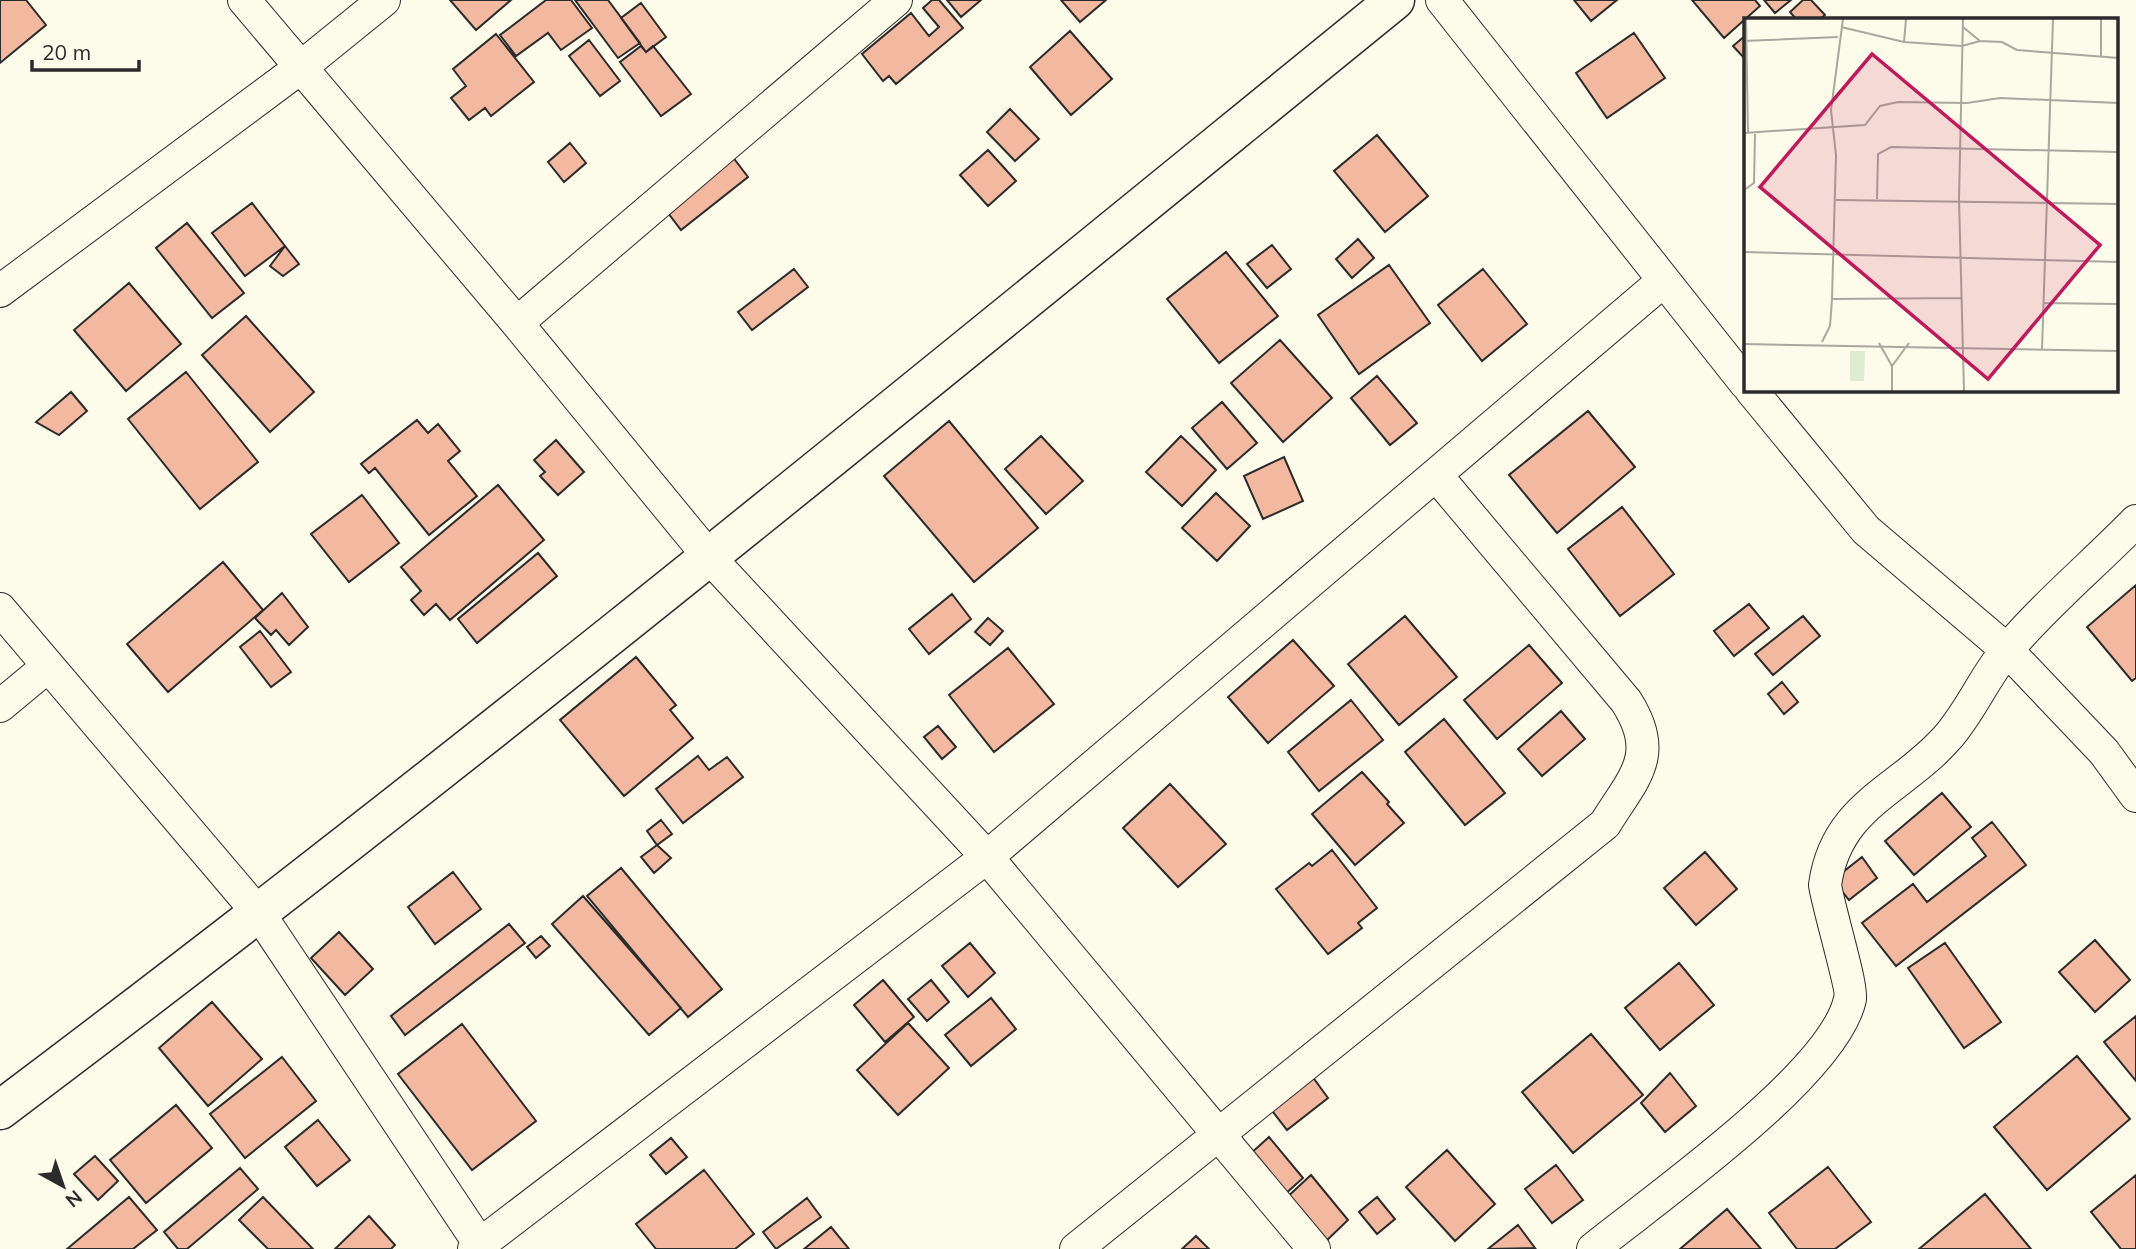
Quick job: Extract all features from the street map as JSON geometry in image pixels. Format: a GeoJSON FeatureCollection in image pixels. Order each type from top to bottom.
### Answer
{"type":"FeatureCollection","features":[{"type":"Feature","properties":{"kind":"main road"},"geometry":{"type":"LineString","coordinates":[[0,1110],[260,915],[710,558],[1395,0]]}},
{"type":"Feature","properties":{"kind":"street"},"geometry":{"type":"LineString","coordinates":[[244,0],[517,323],[710,558],[987,856],[1314,1249]]}},
{"type":"Feature","properties":{"kind":"street"},"geometry":{"type":"LineString","coordinates":[[0,291],[300,68],[384,0]]}},
{"type":"Feature","properties":{"kind":"street"},"geometry":{"type":"LineString","coordinates":[[517,323],[896,0]]}},
{"type":"Feature","properties":{"kind":"street"},"geometry":{"type":"LineString","coordinates":[[1442,0],[1662,282],[1744,382]]}},
{"type":"Feature","properties":{"kind":"street"},"geometry":{"type":"LineString","coordinates":[[0,609],[260,915],[478,1247],[987,856],[1662,282]]}},
{"type":"Feature","properties":{"kind":"street"},"geometry":{"type":"LineString","coordinates":[[1753,392],[1866,530],[2007,650],[2104,752],[2136,796]]}},
{"type":"Feature","properties":{"kind":"street"},"geometry":{"type":"LineString","coordinates":[[1076,1249],[1605,824],[1643,763],[1641,724],[1626,701],[1436,475]]}},
{"type":"Feature","properties":{"kind":"street"},"geometry":{"type":"LineString","coordinates":[[1594,1249],[1768,1108],[1807,1068],[1840,1024],[1851,996],[1828,909],[1825,885],[1828,867],[1844,828],[1866,805],[1923,762],[1948,737],[2007,650],[2136,522]]}},
{"type":"Feature","properties":{"kind":"street"},"geometry":{"type":"LineString","coordinates":[[0,706],[47,667]]}},
{"type":"Feature","properties":{"kind":"building"},"geometry":{"type":"Polygon","coordinates":[[[0,0],[26,0],[46,25],[0,63],[0,0]]]}},
{"type":"Feature","properties":{"kind":"building"},"geometry":{"type":"Polygon","coordinates":[[[450,0],[511,0],[476,30],[450,0]]]}},
{"type":"Feature","properties":{"kind":"building"},"geometry":{"type":"Polygon","coordinates":[[[546,0],[571,0],[592,28],[561,50],[548,33],[516,56],[500,35],[546,0]]]}},
{"type":"Feature","properties":{"kind":"building"},"geometry":{"type":"Polygon","coordinates":[[[575,0],[608,0],[640,43],[618,58],[575,0]]]}},
{"type":"Feature","properties":{"kind":"building"},"geometry":{"type":"Polygon","coordinates":[[[932,0],[939,0],[963,28],[896,84],[889,76],[883,81],[862,54],[911,13],[929,36],[939,27],[923,8],[932,0]]]}},
{"type":"Feature","properties":{"kind":"building"},"geometry":{"type":"Polygon","coordinates":[[[947,0],[981,0],[961,17],[947,0]]]}},
{"type":"Feature","properties":{"kind":"building"},"geometry":{"type":"Polygon","coordinates":[[[1061,0],[1106,0],[1080,22],[1061,0]]]}},
{"type":"Feature","properties":{"kind":"building"},"geometry":{"type":"Polygon","coordinates":[[[1574,0],[1617,0],[1591,21],[1574,0]]]}},
{"type":"Feature","properties":{"kind":"building"},"geometry":{"type":"Polygon","coordinates":[[[1692,0],[1755,0],[1760,6],[1724,38],[1692,0]]]}},
{"type":"Feature","properties":{"kind":"building"},"geometry":{"type":"Polygon","coordinates":[[[1764,0],[1791,0],[1775,13],[1764,0]]]}},
{"type":"Feature","properties":{"kind":"building"},"geometry":{"type":"Polygon","coordinates":[[[1803,0],[1811,0],[1825,15],[1821,18],[1795,18],[1790,12],[1803,0]]]}},
{"type":"Feature","properties":{"kind":"building"},"geometry":{"type":"Polygon","coordinates":[[[641,3],[666,37],[646,52],[621,18],[641,3]]]}},
{"type":"Feature","properties":{"kind":"building"},"geometry":{"type":"Polygon","coordinates":[[[1070,31],[1112,79],[1071,115],[1030,67],[1070,31]]]}},
{"type":"Feature","properties":{"kind":"building"},"geometry":{"type":"Polygon","coordinates":[[[1634,33],[1665,78],[1607,118],[1576,73],[1634,33]]]}},
{"type":"Feature","properties":{"kind":"building"},"geometry":{"type":"Polygon","coordinates":[[[496,34],[534,82],[491,116],[485,108],[469,120],[451,98],[466,86],[453,69],[496,34]]]}},
{"type":"Feature","properties":{"kind":"building"},"geometry":{"type":"Polygon","coordinates":[[[1744,37],[1744,58],[1733,46],[1744,37]]]}},
{"type":"Feature","properties":{"kind":"building"},"geometry":{"type":"Polygon","coordinates":[[[589,40],[620,81],[600,96],[569,56],[589,40]]]}},
{"type":"Feature","properties":{"kind":"building"},"geometry":{"type":"Polygon","coordinates":[[[641,46],[646,52],[653,46],[691,94],[661,116],[620,62],[641,46]]]}},
{"type":"Feature","properties":{"kind":"building"},"geometry":{"type":"Polygon","coordinates":[[[1010,109],[1039,139],[1015,161],[987,132],[1010,109]]]}},
{"type":"Feature","properties":{"kind":"building"},"geometry":{"type":"Polygon","coordinates":[[[1377,135],[1428,196],[1385,232],[1334,171],[1377,135]]]}},
{"type":"Feature","properties":{"kind":"building"},"geometry":{"type":"Polygon","coordinates":[[[570,143],[586,163],[564,182],[548,162],[570,143]]]}},
{"type":"Feature","properties":{"kind":"building"},"geometry":{"type":"Polygon","coordinates":[[[988,150],[1016,181],[988,206],[960,175],[988,150]]]}},
{"type":"Feature","properties":{"kind":"building"},"geometry":{"type":"Polygon","coordinates":[[[732,156],[748,177],[681,230],[665,209],[732,156]]]}},
{"type":"Feature","properties":{"kind":"building"},"geometry":{"type":"Polygon","coordinates":[[[252,203],[285,246],[245,276],[212,233],[252,203]]]}},
{"type":"Feature","properties":{"kind":"building"},"geometry":{"type":"Polygon","coordinates":[[[187,223],[244,293],[212,318],[156,248],[187,223]]]}},
{"type":"Feature","properties":{"kind":"building"},"geometry":{"type":"Polygon","coordinates":[[[1358,239],[1374,258],[1352,278],[1336,259],[1358,239]]]}},
{"type":"Feature","properties":{"kind":"building"},"geometry":{"type":"Polygon","coordinates":[[[1272,245],[1291,269],[1267,288],[1247,264],[1272,245]]]}},
{"type":"Feature","properties":{"kind":"building"},"geometry":{"type":"Polygon","coordinates":[[[285,246],[299,264],[283,276],[270,266],[285,246]]]}},
{"type":"Feature","properties":{"kind":"building"},"geometry":{"type":"Polygon","coordinates":[[[1226,252],[1278,316],[1219,363],[1167,299],[1226,252]]]}},
{"type":"Feature","properties":{"kind":"building"},"geometry":{"type":"Polygon","coordinates":[[[1389,265],[1430,323],[1359,374],[1318,315],[1389,265]]]}},
{"type":"Feature","properties":{"kind":"building"},"geometry":{"type":"Polygon","coordinates":[[[794,269],[808,287],[752,330],[738,312],[794,269]]]}},
{"type":"Feature","properties":{"kind":"building"},"geometry":{"type":"Polygon","coordinates":[[[1483,269],[1527,324],[1482,361],[1438,305],[1483,269]]]}},
{"type":"Feature","properties":{"kind":"building"},"geometry":{"type":"Polygon","coordinates":[[[129,283],[181,344],[126,391],[74,330],[129,283]]]}},
{"type":"Feature","properties":{"kind":"building"},"geometry":{"type":"Polygon","coordinates":[[[246,316],[314,392],[270,432],[202,355],[246,316]]]}},
{"type":"Feature","properties":{"kind":"building"},"geometry":{"type":"Polygon","coordinates":[[[1280,340],[1332,398],[1283,442],[1231,383],[1280,340]]]}},
{"type":"Feature","properties":{"kind":"building"},"geometry":{"type":"Polygon","coordinates":[[[186,372],[258,462],[200,509],[128,419],[186,372]]]}},
{"type":"Feature","properties":{"kind":"building"},"geometry":{"type":"Polygon","coordinates":[[[1377,376],[1417,423],[1390,445],[1351,398],[1377,376]]]}},
{"type":"Feature","properties":{"kind":"building"},"geometry":{"type":"Polygon","coordinates":[[[71,392],[87,411],[59,435],[36,422],[71,392]]]}},
{"type":"Feature","properties":{"kind":"building"},"geometry":{"type":"Polygon","coordinates":[[[1222,402],[1257,443],[1227,469],[1192,428],[1222,402]]]}},
{"type":"Feature","properties":{"kind":"building"},"geometry":{"type":"Polygon","coordinates":[[[1588,411],[1635,467],[1557,533],[1509,475],[1588,411]]]}},
{"type":"Feature","properties":{"kind":"building"},"geometry":{"type":"Polygon","coordinates":[[[417,420],[428,433],[438,424],[460,451],[448,461],[477,496],[429,535],[375,468],[369,473],[361,464],[417,420]]]}},
{"type":"Feature","properties":{"kind":"building"},"geometry":{"type":"Polygon","coordinates":[[[949,421],[1038,528],[974,582],[884,476],[949,421]]]}},
{"type":"Feature","properties":{"kind":"building"},"geometry":{"type":"Polygon","coordinates":[[[1041,436],[1083,481],[1046,514],[1005,469],[1041,436]]]}},
{"type":"Feature","properties":{"kind":"building"},"geometry":{"type":"Polygon","coordinates":[[[1181,436],[1216,470],[1182,506],[1146,472],[1181,436]]]}},
{"type":"Feature","properties":{"kind":"building"},"geometry":{"type":"Polygon","coordinates":[[[556,440],[584,472],[558,495],[540,476],[545,472],[534,460],[556,440]]]}},
{"type":"Feature","properties":{"kind":"building"},"geometry":{"type":"Polygon","coordinates":[[[1284,457],[1303,501],[1263,519],[1244,476],[1284,457]]]}},
{"type":"Feature","properties":{"kind":"building"},"geometry":{"type":"Polygon","coordinates":[[[498,485],[544,540],[450,620],[436,604],[424,615],[411,600],[421,591],[401,567],[498,485]]]}},
{"type":"Feature","properties":{"kind":"building"},"geometry":{"type":"Polygon","coordinates":[[[1216,493],[1250,526],[1217,561],[1182,528],[1216,493]]]}},
{"type":"Feature","properties":{"kind":"building"},"geometry":{"type":"Polygon","coordinates":[[[362,495],[399,543],[349,582],[311,534],[362,495]]]}},
{"type":"Feature","properties":{"kind":"building"},"geometry":{"type":"Polygon","coordinates":[[[1622,507],[1674,574],[1620,616],[1568,549],[1622,507]]]}},
{"type":"Feature","properties":{"kind":"building"},"geometry":{"type":"Polygon","coordinates":[[[538,553],[557,576],[477,643],[458,619],[538,553]]]}},
{"type":"Feature","properties":{"kind":"building"},"geometry":{"type":"Polygon","coordinates":[[[223,562],[263,610],[168,692],[127,644],[223,562]]]}},
{"type":"Feature","properties":{"kind":"building"},"geometry":{"type":"Polygon","coordinates":[[[2136,585],[2136,678],[2132,681],[2087,627],[2136,585]]]}},
{"type":"Feature","properties":{"kind":"building"},"geometry":{"type":"Polygon","coordinates":[[[282,593],[308,627],[289,645],[276,630],[271,635],[255,618],[282,593]]]}},
{"type":"Feature","properties":{"kind":"building"},"geometry":{"type":"Polygon","coordinates":[[[952,594],[971,619],[929,654],[909,629],[952,594]]]}},
{"type":"Feature","properties":{"kind":"building"},"geometry":{"type":"Polygon","coordinates":[[[1749,604],[1769,628],[1734,656],[1714,631],[1749,604]]]}},
{"type":"Feature","properties":{"kind":"building"},"geometry":{"type":"Polygon","coordinates":[[[1405,616],[1457,677],[1399,725],[1348,664],[1405,616]]]}},
{"type":"Feature","properties":{"kind":"building"},"geometry":{"type":"Polygon","coordinates":[[[1803,616],[1820,636],[1773,675],[1755,654],[1803,616]]]}},
{"type":"Feature","properties":{"kind":"building"},"geometry":{"type":"Polygon","coordinates":[[[988,618],[1003,631],[990,645],[975,632],[988,618]]]}},
{"type":"Feature","properties":{"kind":"building"},"geometry":{"type":"Polygon","coordinates":[[[260,631],[291,672],[271,687],[240,647],[260,631]]]}},
{"type":"Feature","properties":{"kind":"building"},"geometry":{"type":"Polygon","coordinates":[[[1293,640],[1334,686],[1268,743],[1228,697],[1293,640]]]}},
{"type":"Feature","properties":{"kind":"building"},"geometry":{"type":"Polygon","coordinates":[[[1529,645],[1562,683],[1497,739],[1464,700],[1529,645]]]}},
{"type":"Feature","properties":{"kind":"building"},"geometry":{"type":"Polygon","coordinates":[[[1008,648],[1054,704],[994,752],[949,695],[1008,648]]]}},
{"type":"Feature","properties":{"kind":"building"},"geometry":{"type":"Polygon","coordinates":[[[636,657],[676,705],[670,710],[693,738],[624,796],[560,720],[636,657]]]}},
{"type":"Feature","properties":{"kind":"building"},"geometry":{"type":"Polygon","coordinates":[[[1782,682],[1798,702],[1784,714],[1768,694],[1782,682]]]}},
{"type":"Feature","properties":{"kind":"building"},"geometry":{"type":"Polygon","coordinates":[[[1351,700],[1383,740],[1319,791],[1288,752],[1351,700]]]}},
{"type":"Feature","properties":{"kind":"building"},"geometry":{"type":"Polygon","coordinates":[[[1561,711],[1585,739],[1542,776],[1518,749],[1561,711]]]}},
{"type":"Feature","properties":{"kind":"building"},"geometry":{"type":"Polygon","coordinates":[[[1444,719],[1505,793],[1465,825],[1405,752],[1444,719]]]}},
{"type":"Feature","properties":{"kind":"building"},"geometry":{"type":"Polygon","coordinates":[[[938,726],[956,747],[942,759],[924,737],[938,726]]]}},
{"type":"Feature","properties":{"kind":"building"},"geometry":{"type":"Polygon","coordinates":[[[698,756],[709,770],[727,757],[743,777],[683,823],[656,789],[698,756]]]}},
{"type":"Feature","properties":{"kind":"building"},"geometry":{"type":"Polygon","coordinates":[[[1362,772],[1404,823],[1355,865],[1312,814],[1362,772]]]}},
{"type":"Feature","properties":{"kind":"building"},"geometry":{"type":"Polygon","coordinates":[[[1170,784],[1226,844],[1178,887],[1123,828],[1170,784]]]}},
{"type":"Feature","properties":{"kind":"building"},"geometry":{"type":"Polygon","coordinates":[[[1942,793],[1971,827],[1914,875],[1885,841],[1942,793]]]}},
{"type":"Feature","properties":{"kind":"building"},"geometry":{"type":"Polygon","coordinates":[[[661,820],[672,834],[657,845],[647,831],[661,820]]]}},
{"type":"Feature","properties":{"kind":"building"},"geometry":{"type":"Polygon","coordinates":[[[1992,822],[2026,865],[1896,966],[1862,923],[1913,884],[1927,902],[1986,856],[1972,838],[1992,822]]]}},
{"type":"Feature","properties":{"kind":"building"},"geometry":{"type":"Polygon","coordinates":[[[657,845],[671,858],[654,873],[641,857],[657,845]]]}},
{"type":"Feature","properties":{"kind":"building"},"geometry":{"type":"Polygon","coordinates":[[[1332,850],[1377,908],[1358,923],[1362,928],[1328,954],[1276,889],[1309,863],[1312,866],[1332,850]]]}},
{"type":"Feature","properties":{"kind":"building"},"geometry":{"type":"Polygon","coordinates":[[[1705,852],[1737,889],[1696,925],[1664,888],[1705,852]]]}},
{"type":"Feature","properties":{"kind":"building"},"geometry":{"type":"Polygon","coordinates":[[[1862,857],[1877,878],[1849,900],[1833,880],[1862,857]]]}},
{"type":"Feature","properties":{"kind":"building"},"geometry":{"type":"Polygon","coordinates":[[[621,868],[722,989],[688,1017],[587,896],[621,868]]]}},
{"type":"Feature","properties":{"kind":"building"},"geometry":{"type":"Polygon","coordinates":[[[453,872],[481,909],[435,944],[408,907],[453,872]]]}},
{"type":"Feature","properties":{"kind":"building"},"geometry":{"type":"Polygon","coordinates":[[[583,896],[681,1008],[649,1035],[552,924],[583,896]]]}},
{"type":"Feature","properties":{"kind":"building"},"geometry":{"type":"Polygon","coordinates":[[[509,924],[525,943],[405,1035],[391,1016],[509,924]]]}},
{"type":"Feature","properties":{"kind":"building"},"geometry":{"type":"Polygon","coordinates":[[[339,932],[373,969],[345,995],[311,958],[339,932]]]}},
{"type":"Feature","properties":{"kind":"building"},"geometry":{"type":"Polygon","coordinates":[[[541,936],[550,946],[536,958],[527,947],[541,936]]]}},
{"type":"Feature","properties":{"kind":"building"},"geometry":{"type":"Polygon","coordinates":[[[2095,940],[2130,980],[2095,1012],[2059,972],[2095,940]]]}},
{"type":"Feature","properties":{"kind":"building"},"geometry":{"type":"Polygon","coordinates":[[[970,943],[995,973],[968,997],[942,966],[970,943]]]}},
{"type":"Feature","properties":{"kind":"building"},"geometry":{"type":"Polygon","coordinates":[[[1945,943],[2001,1022],[1964,1048],[1908,968],[1945,943]]]}},
{"type":"Feature","properties":{"kind":"building"},"geometry":{"type":"Polygon","coordinates":[[[1679,963],[1714,1005],[1660,1050],[1625,1008],[1679,963]]]}},
{"type":"Feature","properties":{"kind":"building"},"geometry":{"type":"Polygon","coordinates":[[[883,980],[914,1017],[885,1042],[854,1005],[883,980]]]}},
{"type":"Feature","properties":{"kind":"building"},"geometry":{"type":"Polygon","coordinates":[[[931,980],[949,1002],[927,1021],[908,999],[931,980]]]}},
{"type":"Feature","properties":{"kind":"building"},"geometry":{"type":"Polygon","coordinates":[[[991,998],[1016,1029],[971,1066],[945,1035],[991,998]]]}},
{"type":"Feature","properties":{"kind":"building"},"geometry":{"type":"Polygon","coordinates":[[[212,1002],[262,1059],[208,1106],[159,1048],[212,1002]]]}},
{"type":"Feature","properties":{"kind":"building"},"geometry":{"type":"Polygon","coordinates":[[[2136,1016],[2136,1081],[2104,1042],[2136,1016]]]}},
{"type":"Feature","properties":{"kind":"building"},"geometry":{"type":"Polygon","coordinates":[[[908,1023],[949,1068],[898,1115],[857,1070],[908,1023]]]}},
{"type":"Feature","properties":{"kind":"building"},"geometry":{"type":"Polygon","coordinates":[[[462,1024],[536,1121],[472,1170],[398,1074],[462,1024]]]}},
{"type":"Feature","properties":{"kind":"building"},"geometry":{"type":"Polygon","coordinates":[[[1591,1034],[1643,1095],[1573,1153],[1522,1092],[1591,1034]]]}},
{"type":"Feature","properties":{"kind":"building"},"geometry":{"type":"Polygon","coordinates":[[[2077,1056],[2130,1119],[2047,1190],[1994,1127],[2077,1056]]]}},
{"type":"Feature","properties":{"kind":"building"},"geometry":{"type":"Polygon","coordinates":[[[282,1057],[316,1101],[245,1158],[210,1114],[282,1057]]]}},
{"type":"Feature","properties":{"kind":"building"},"geometry":{"type":"Polygon","coordinates":[[[1670,1073],[1696,1106],[1665,1132],[1641,1103],[1670,1073]]]}},
{"type":"Feature","properties":{"kind":"building"},"geometry":{"type":"Polygon","coordinates":[[[1312,1076],[1328,1098],[1287,1130],[1270,1108],[1312,1076]]]}},
{"type":"Feature","properties":{"kind":"building"},"geometry":{"type":"Polygon","coordinates":[[[176,1105],[212,1148],[146,1203],[110,1160],[176,1105]]]}},
{"type":"Feature","properties":{"kind":"building"},"geometry":{"type":"Polygon","coordinates":[[[318,1120],[350,1160],[317,1186],[285,1147],[318,1120]]]}},
{"type":"Feature","properties":{"kind":"building"},"geometry":{"type":"Polygon","coordinates":[[[1269,1137],[1303,1178],[1284,1195],[1249,1155],[1269,1137]]]}},
{"type":"Feature","properties":{"kind":"building"},"geometry":{"type":"Polygon","coordinates":[[[671,1138],[687,1157],[666,1174],[650,1155],[671,1138]]]}},
{"type":"Feature","properties":{"kind":"building"},"geometry":{"type":"Polygon","coordinates":[[[1447,1150],[1495,1204],[1455,1241],[1406,1187],[1447,1150]]]}},
{"type":"Feature","properties":{"kind":"building"},"geometry":{"type":"Polygon","coordinates":[[[95,1156],[118,1181],[98,1200],[74,1174],[95,1156]]]}},
{"type":"Feature","properties":{"kind":"building"},"geometry":{"type":"Polygon","coordinates":[[[1556,1165],[1583,1200],[1552,1223],[1525,1189],[1556,1165]]]}},
{"type":"Feature","properties":{"kind":"building"},"geometry":{"type":"Polygon","coordinates":[[[1828,1167],[1871,1222],[1835,1249],[1797,1249],[1769,1213],[1828,1167]]]}},
{"type":"Feature","properties":{"kind":"building"},"geometry":{"type":"Polygon","coordinates":[[[240,1168],[258,1189],[187,1249],[178,1249],[164,1232],[240,1168]]]}},
{"type":"Feature","properties":{"kind":"building"},"geometry":{"type":"Polygon","coordinates":[[[704,1170],[754,1234],[735,1249],[656,1249],[636,1224],[704,1170]]]}},
{"type":"Feature","properties":{"kind":"building"},"geometry":{"type":"Polygon","coordinates":[[[1311,1175],[1348,1220],[1324,1243],[1284,1200],[1311,1175]]]}},
{"type":"Feature","properties":{"kind":"building"},"geometry":{"type":"Polygon","coordinates":[[[2136,1175],[2136,1249],[2121,1249],[2091,1212],[2136,1175]]]}},
{"type":"Feature","properties":{"kind":"building"},"geometry":{"type":"Polygon","coordinates":[[[1985,1194],[2031,1249],[1919,1249],[1985,1194]]]}},
{"type":"Feature","properties":{"kind":"building"},"geometry":{"type":"Polygon","coordinates":[[[129,1197],[157,1230],[133,1249],[67,1249],[129,1197]]]}},
{"type":"Feature","properties":{"kind":"building"},"geometry":{"type":"Polygon","coordinates":[[[263,1197],[313,1249],[268,1249],[239,1220],[263,1197]]]}},
{"type":"Feature","properties":{"kind":"building"},"geometry":{"type":"Polygon","coordinates":[[[1377,1197],[1395,1219],[1377,1234],[1359,1212],[1377,1197]]]}},
{"type":"Feature","properties":{"kind":"building"},"geometry":{"type":"Polygon","coordinates":[[[807,1198],[821,1217],[776,1249],[763,1232],[807,1198]]]}},
{"type":"Feature","properties":{"kind":"building"},"geometry":{"type":"Polygon","coordinates":[[[1727,1209],[1761,1249],[1680,1249],[1727,1209]]]}},
{"type":"Feature","properties":{"kind":"building"},"geometry":{"type":"Polygon","coordinates":[[[369,1216],[395,1245],[391,1249],[335,1249],[369,1216]]]}},
{"type":"Feature","properties":{"kind":"building"},"geometry":{"type":"Polygon","coordinates":[[[1518,1225],[1535,1248],[1488,1249],[1518,1225]]]}},
{"type":"Feature","properties":{"kind":"building"},"geometry":{"type":"Polygon","coordinates":[[[831,1227],[849,1249],[804,1249],[831,1227]]]}},
{"type":"Feature","properties":{"kind":"building"},"geometry":{"type":"Polygon","coordinates":[[[1196,1236],[1209,1249],[1182,1249],[1196,1236]]]}}]}
